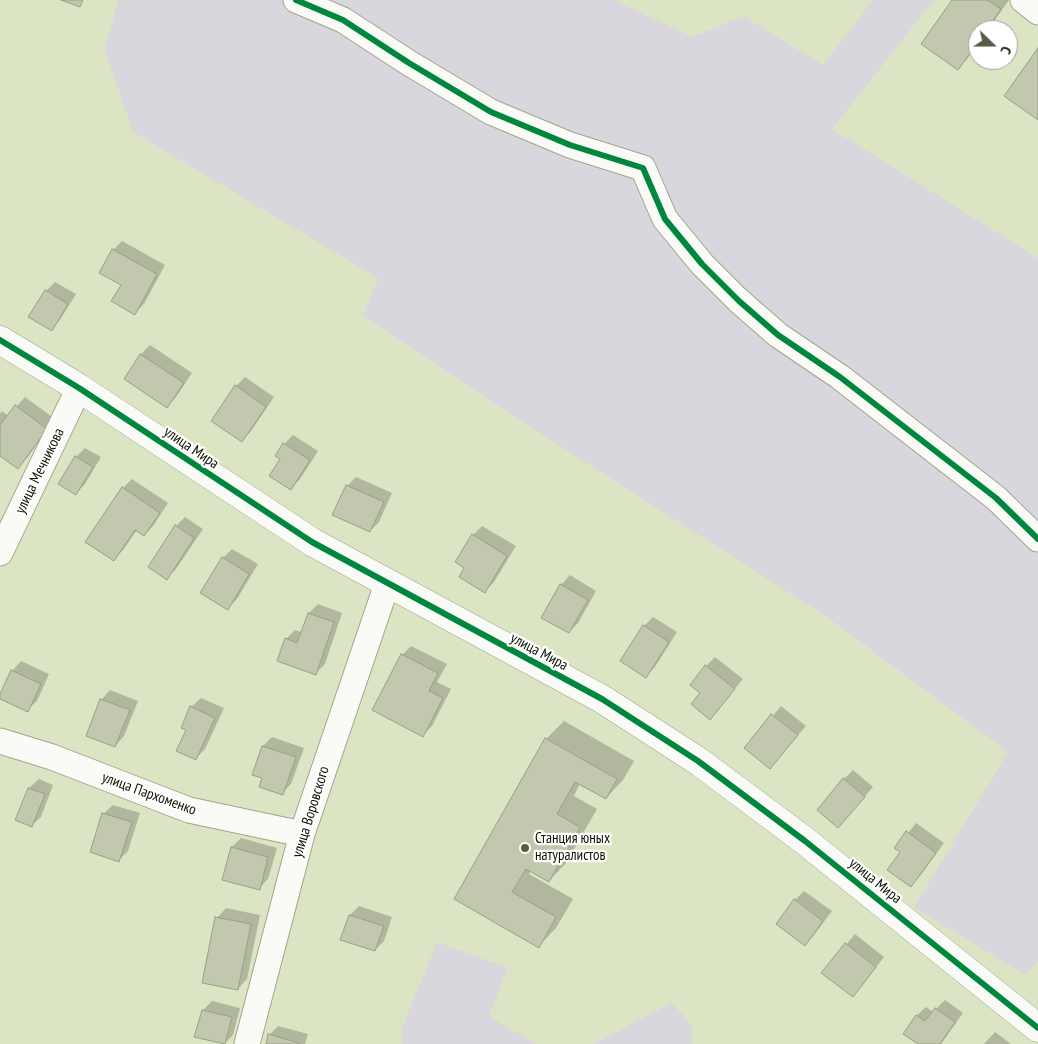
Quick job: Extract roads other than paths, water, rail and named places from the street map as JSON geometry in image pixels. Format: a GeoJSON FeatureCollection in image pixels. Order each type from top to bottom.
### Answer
{"type":"FeatureCollection","features":[{"type":"Feature","properties":{"kind":"street"},"geometry":{"type":"LineString","coordinates":[[296,0],[343,20],[409,63],[491,112],[570,145],[643,168],[665,219],[702,264],[739,301],[778,335],[848,383],[996,498],[1038,539]]}},
{"type":"Feature","properties":{"kind":"street"},"geometry":{"type":"LineString","coordinates":[[1023,0],[1038,12]]}},
{"type":"Feature","properties":{"kind":"street","name":"улица Мира"},"geometry":{"type":"LineString","coordinates":[[0,340],[79,388],[312,542],[602,699],[698,761],[805,841],[1038,1028]]}},
{"type":"Feature","properties":{"kind":"street","name":"улица Мечникова"},"geometry":{"type":"LineString","coordinates":[[0,553],[79,388]]}},
{"type":"Feature","properties":{"kind":"street","name":"улица Воровского"},"geometry":{"type":"LineString","coordinates":[[247,1044],[302,834],[387,584]]}},
{"type":"Feature","properties":{"kind":"street","name":"улица Пархоменко"},"geometry":{"type":"LineString","coordinates":[[0,741],[52,757],[189,810],[302,834]]}},
{"type":"Feature","properties":{"kind":"place","name":"Станция юных натуралистов"},"geometry":{"type":"Point","coordinates":[525,848]}}]}
